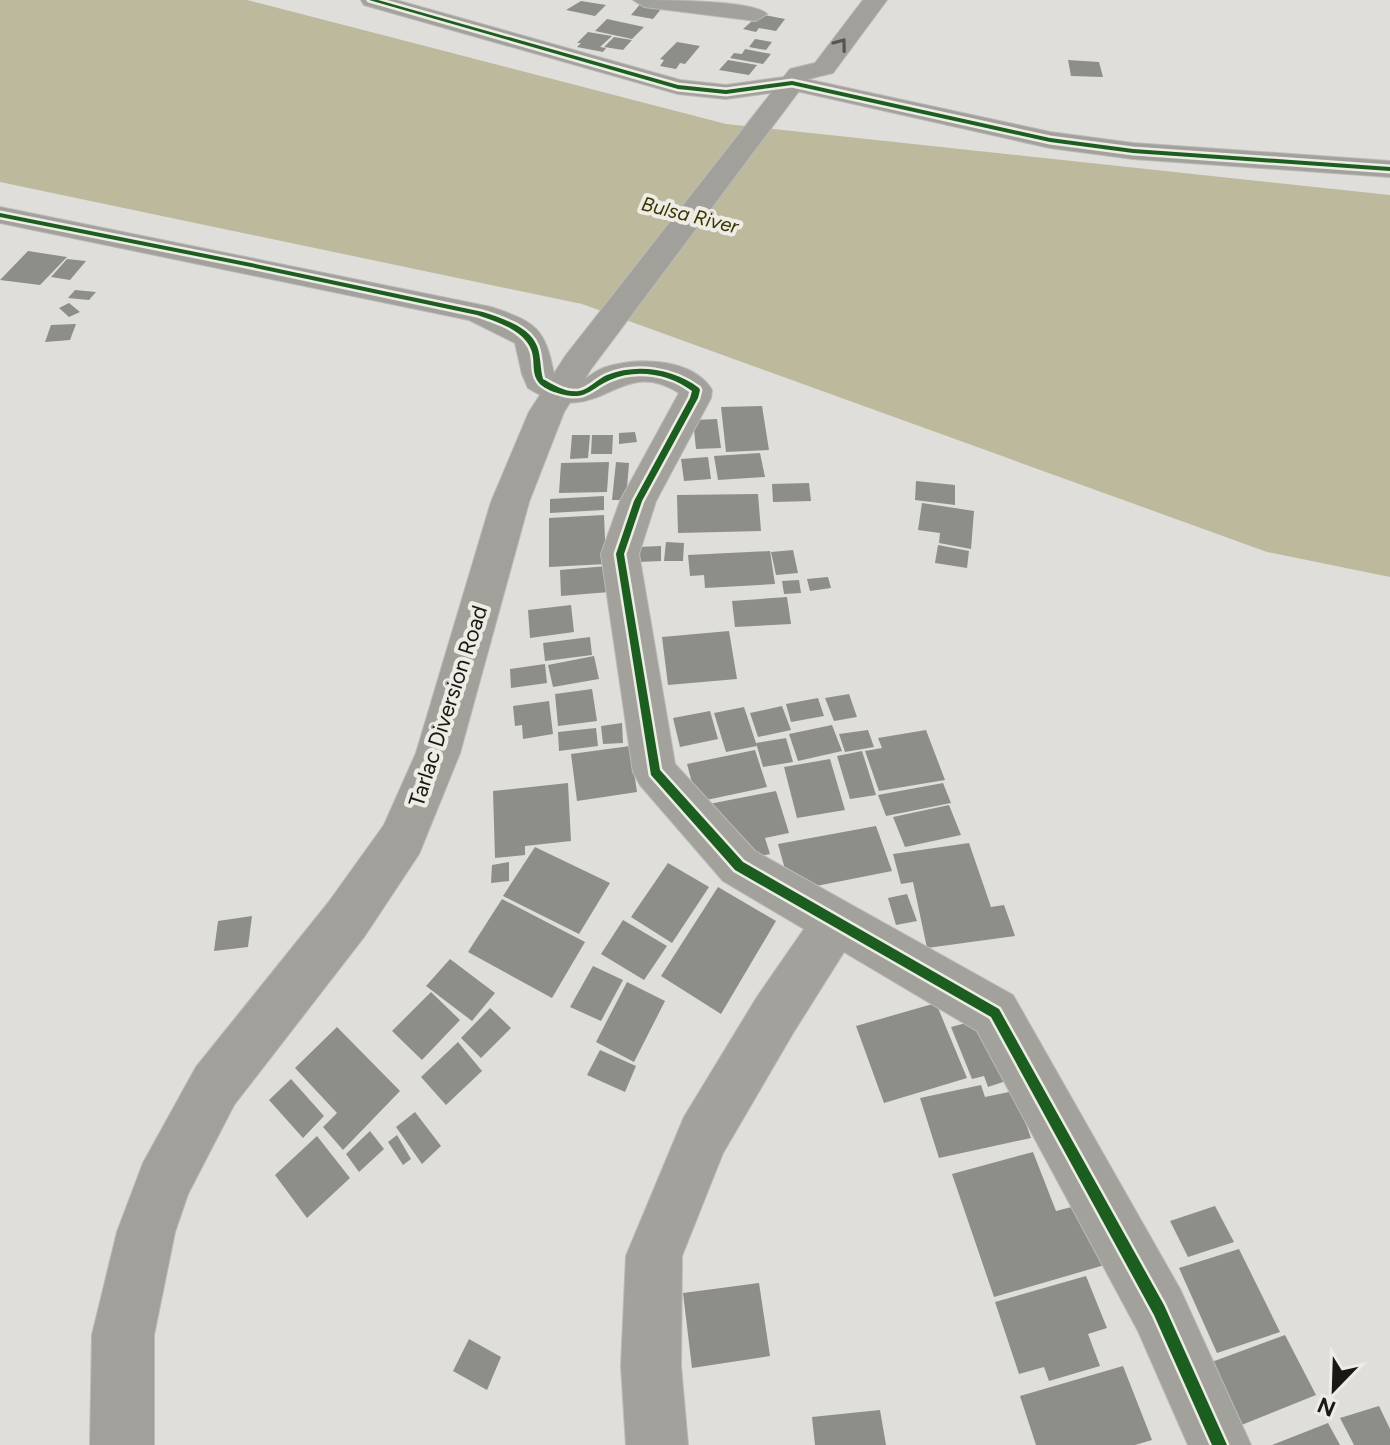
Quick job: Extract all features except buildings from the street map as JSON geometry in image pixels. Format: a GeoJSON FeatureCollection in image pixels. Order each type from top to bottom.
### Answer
{"type":"FeatureCollection","features":[{"type":"Feature","properties":{"kind":"main road","name":"Tarlac Diversion Road"},"geometry":{"type":"LineString","coordinates":[[122,1445],[123,1335],[146,1232],[163,1183],[215,1086],[346,920],[402,839],[438,753],[510,502],[533,442],[569,377],[794,74],[824,68],[875,0]]}},
{"type":"Feature","properties":{"kind":"street"},"geometry":{"type":"LineString","coordinates":[[372,0],[446,11],[678,87],[726,92],[794,74],[1050,140],[1133,151],[1390,169]]}},
{"type":"Feature","properties":{"kind":"street"},"geometry":{"type":"LineString","coordinates":[[644,0],[756,14]]}},
{"type":"Feature","properties":{"kind":"street"},"geometry":{"type":"LineString","coordinates":[[0,215],[300,274],[510,324],[529,338],[536,348],[540,380],[569,377],[582,393],[605,378],[635,372],[675,377],[696,390],[671,445],[638,501],[620,554],[655,772],[739,866],[995,1013],[1159,1310],[1220,1445]]}},
{"type":"Feature","properties":{"kind":"street"},"geometry":{"type":"LineString","coordinates":[[657,1445],[651,1366],[654,1256],[703,1136],[775,1015],[837,921]]}},
{"type":"Feature","properties":{"kind":"water","name":"Bulsa River"},"geometry":{"type":"Polygon","coordinates":[[[0,0],[247,0],[726,124],[1390,195],[1390,577],[1267,552],[582,304],[0,182],[0,0]]]}},
{"type":"Feature","properties":{"kind":"cycle path"},"geometry":{"type":"LineString","coordinates":[[372,0],[678,87],[726,92],[792,83],[1050,140],[1133,151],[1390,169]]}},
{"type":"Feature","properties":{"kind":"cycle path"},"geometry":{"type":"LineString","coordinates":[[0,215],[480,313],[526,336],[535,351],[540,380],[564,392],[584,392],[603,380],[628,372],[666,375],[696,390],[638,501],[620,554],[655,772],[739,866],[995,1013],[1159,1310],[1220,1445]]}}]}
